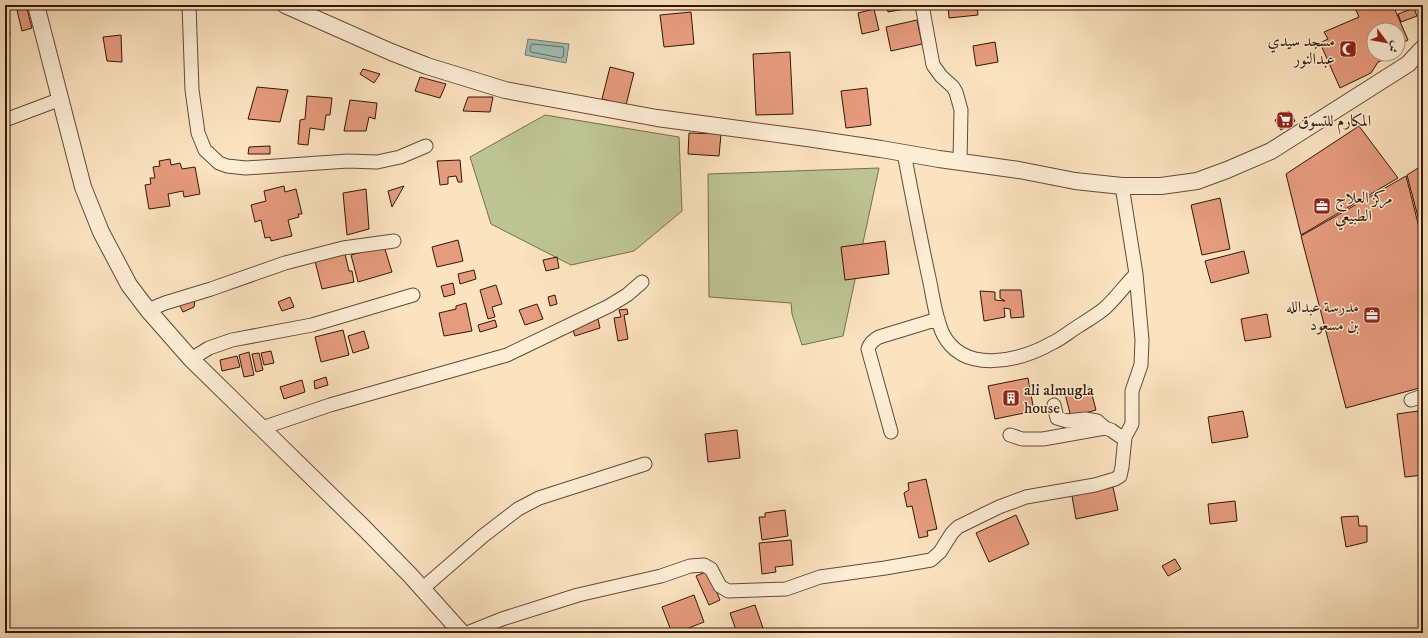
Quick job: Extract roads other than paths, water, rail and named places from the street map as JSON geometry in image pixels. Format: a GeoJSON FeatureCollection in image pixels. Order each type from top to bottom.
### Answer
{"type":"FeatureCollection","features":[{"type":"Feature","properties":{"kind":"street"},"geometry":{"type":"LineString","coordinates":[[36,5],[83,187],[91,210],[129,285],[148,310],[191,359],[364,528],[422,588],[462,633]]}},
{"type":"Feature","properties":{"kind":"street"},"geometry":{"type":"LineString","coordinates":[[189,5],[192,90],[198,133],[205,150],[219,163],[227,166],[246,168],[348,160],[377,162],[400,157],[426,146]]}},
{"type":"Feature","properties":{"kind":"street"},"geometry":{"type":"LineString","coordinates":[[285,5],[391,52],[427,66],[505,90],[657,118],[1019,170],[1075,181],[1122,186],[1161,186],[1197,181],[1227,170],[1270,151],[1416,62],[1423,48]]}},
{"type":"Feature","properties":{"kind":"street"},"geometry":{"type":"LineString","coordinates":[[922,5],[934,65],[941,76],[953,87],[959,101],[961,110],[960,162]]}},
{"type":"Feature","properties":{"kind":"street"},"geometry":{"type":"LineString","coordinates":[[5,120],[61,99]]}},
{"type":"Feature","properties":{"kind":"street"},"geometry":{"type":"LineString","coordinates":[[904,153],[938,318],[944,335],[952,346],[969,358],[986,361],[1009,358],[1030,353],[1052,343],[1104,309],[1136,274]]}},
{"type":"Feature","properties":{"kind":"street"},"geometry":{"type":"LineString","coordinates":[[468,633],[578,595],[661,576],[690,566],[704,565],[711,569],[720,586],[728,591],[786,589],[820,577],[931,560],[940,552],[952,533],[958,527],[999,507],[1026,497],[1095,485],[1120,476],[1125,437],[1132,424],[1132,392],[1141,365],[1142,340],[1136,274],[1122,186]]}},
{"type":"Feature","properties":{"kind":"street"},"geometry":{"type":"LineString","coordinates":[[148,310],[164,303],[211,289],[285,263],[343,248],[394,241]]}},
{"type":"Feature","properties":{"kind":"street"},"geometry":{"type":"LineString","coordinates":[[262,428],[365,395],[507,355],[609,306],[627,295],[642,282]]}},
{"type":"Feature","properties":{"kind":"street"},"geometry":{"type":"LineString","coordinates":[[191,359],[209,348],[232,340],[312,325],[413,295]]}},
{"type":"Feature","properties":{"kind":"street"},"geometry":{"type":"LineString","coordinates":[[891,432],[868,350],[869,346],[873,340],[879,337],[938,318]]}},
{"type":"Feature","properties":{"kind":"street"},"geometry":{"type":"LineString","coordinates":[[1054,405],[1057,418],[1068,421],[1085,419],[1097,421],[1105,428],[1112,430],[1121,437],[1125,437]]}},
{"type":"Feature","properties":{"kind":"street"},"geometry":{"type":"LineString","coordinates":[[1010,435],[1022,440],[1043,439],[1105,428]]}},
{"type":"Feature","properties":{"kind":"street"},"geometry":{"type":"LineString","coordinates":[[422,588],[483,536],[518,509],[538,498],[645,464]]}},
{"type":"Feature","properties":{"kind":"water"},"geometry":{"type":"Polygon","coordinates":[[[528,39],[569,44],[566,63],[525,55],[528,39]]]}},
{"type":"Feature","properties":{"kind":"place","name":"مسجد سيدي عبدالنور"},"geometry":{"type":"Point","coordinates":[1348,49]}},
{"type":"Feature","properties":{"kind":"place","name":"المكارم للتسوق"},"geometry":{"type":"Point","coordinates":[1285,120]}},
{"type":"Feature","properties":{"kind":"place","name":"مركز العلاج الطبيعي"},"geometry":{"type":"Point","coordinates":[1322,206]}},
{"type":"Feature","properties":{"kind":"place","name":"مدرسة عبدالله بن مسعود"},"geometry":{"type":"Point","coordinates":[1372,315]}},
{"type":"Feature","properties":{"kind":"place","name":"ali almugla house"},"geometry":{"type":"Point","coordinates":[1011,398]}}]}
